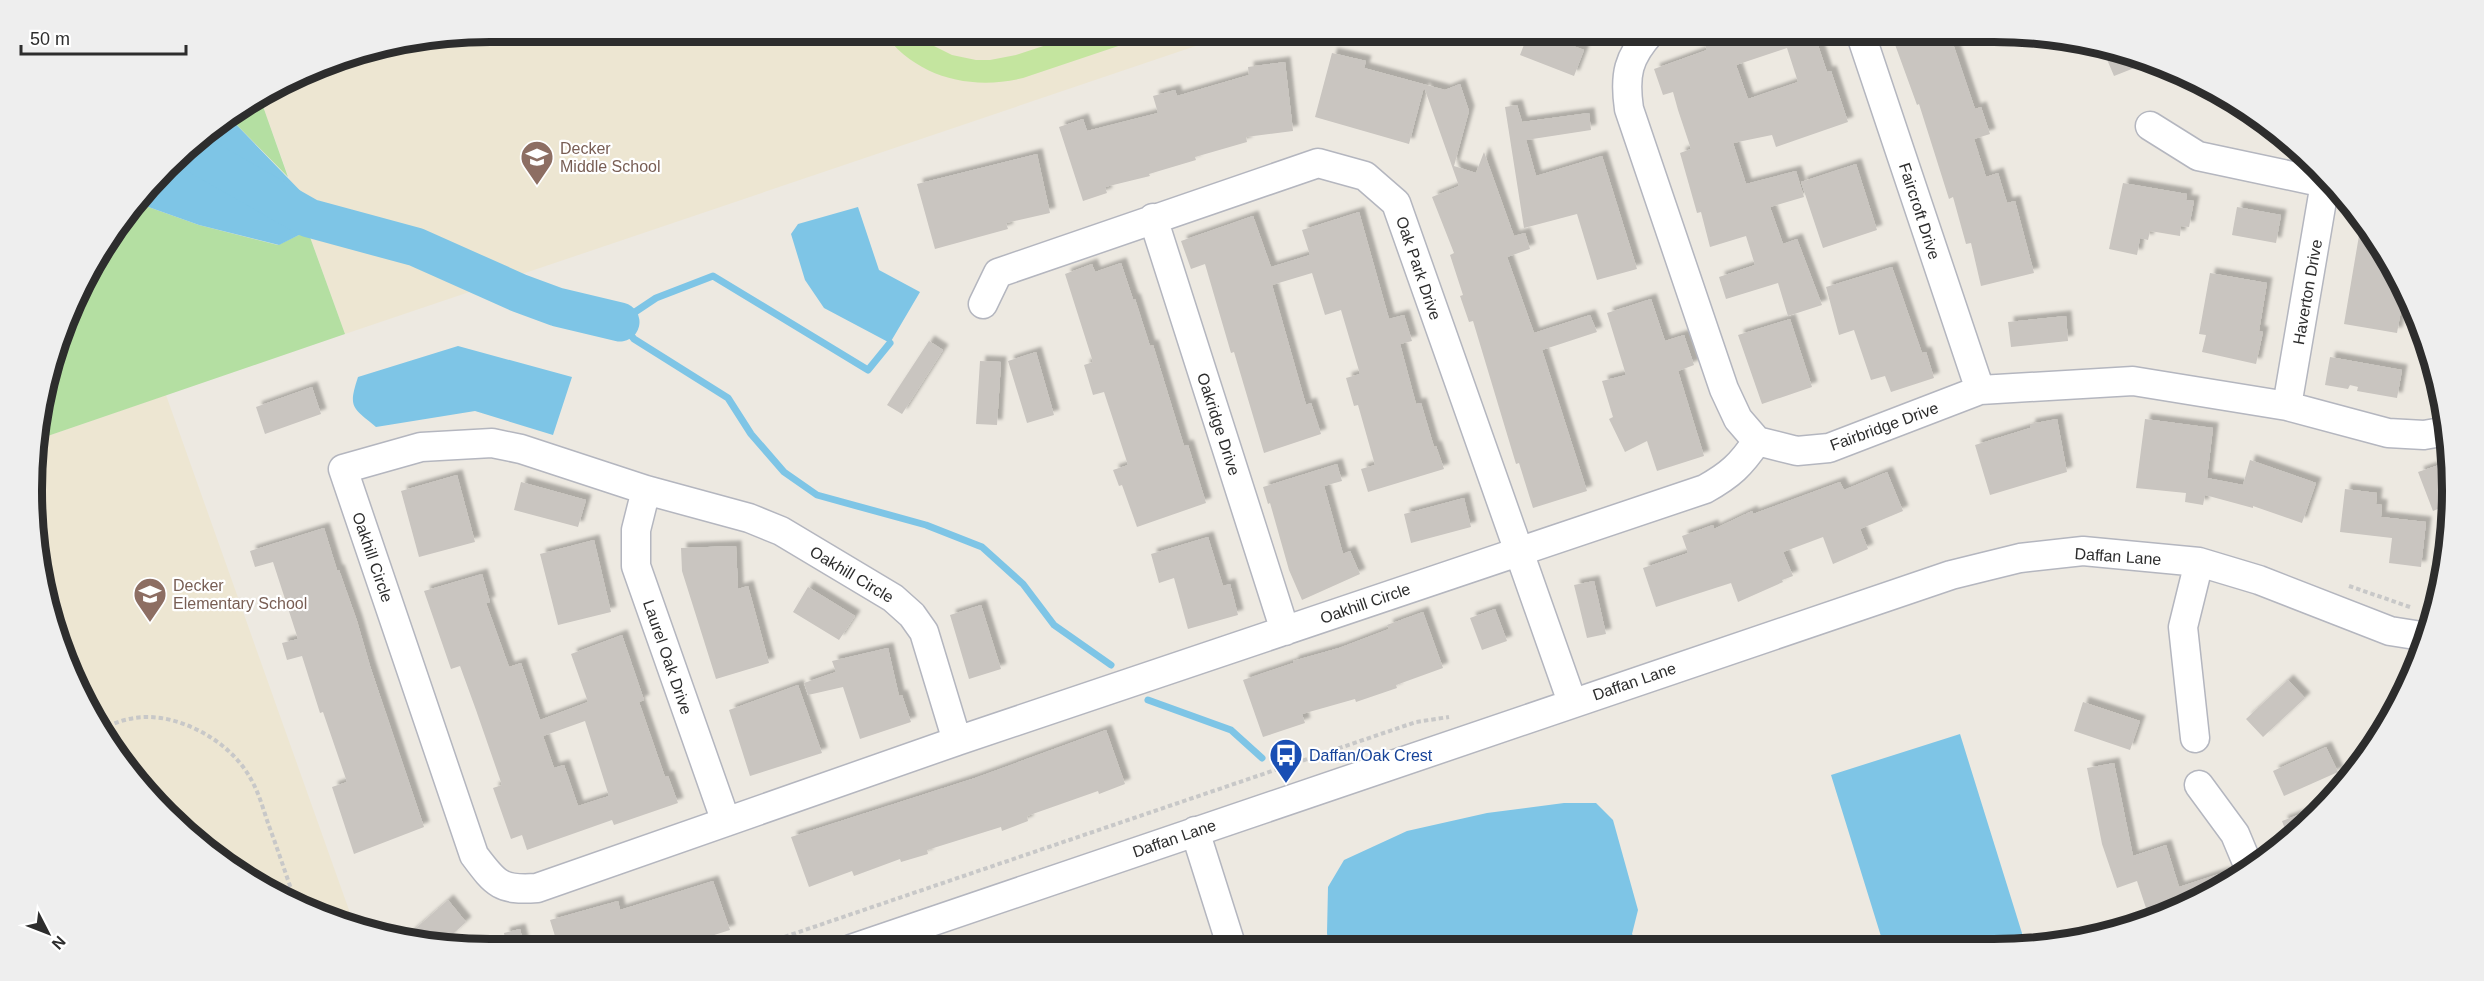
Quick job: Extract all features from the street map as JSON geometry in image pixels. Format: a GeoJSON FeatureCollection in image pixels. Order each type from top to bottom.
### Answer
{"type":"FeatureCollection","features":[{"type":"Feature","properties":{"kind":"street"},"geometry":{"type":"LineString","coordinates":[[1642,42],[1637,47],[1628,68],[1626,88],[1629,109],[1724,389],[1738,419],[1757,441]]}},
{"type":"Feature","properties":{"kind":"street","name":"Faircroft Drive"},"geometry":{"type":"LineString","coordinates":[[1863,42],[1980,390]]}},
{"type":"Feature","properties":{"kind":"street"},"geometry":{"type":"LineString","coordinates":[[2150,126],[2198,156],[2316,178]]}},
{"type":"Feature","properties":{"kind":"street","name":"Oak Park Drive"},"geometry":{"type":"LineString","coordinates":[[984,304],[998,273],[1153,218],[1318,163],[1365,176],[1396,203],[1572,702]]}},
{"type":"Feature","properties":{"kind":"street","name":"Haverton Drive"},"geometry":{"type":"LineString","coordinates":[[2287,406],[2325,188]]}},
{"type":"Feature","properties":{"kind":"street","name":"Oakridge Drive"},"geometry":{"type":"LineString","coordinates":[[1153,218],[1285,631]]}},
{"type":"Feature","properties":{"kind":"street","name":"Fairbridge Drive"},"geometry":{"type":"LineString","coordinates":[[1757,441],[1797,450],[1829,448],[1980,390],[2133,381],[2287,406],[2388,433],[2424,435],[2438,433]]}},
{"type":"Feature","properties":{"kind":"street","name":"Oakhill Circle"},"geometry":{"type":"LineString","coordinates":[[957,741],[924,632],[912,615],[893,598],[781,531],[749,518],[646,489],[521,449],[492,443],[422,447],[343,469],[474,855],[493,880],[514,890],[537,888],[957,741],[1705,489],[1727,477],[1742,462],[1757,441]]}},
{"type":"Feature","properties":{"kind":"street","name":"Laurel Oak Drive"},"geometry":{"type":"LineString","coordinates":[[646,489],[636,530],[636,566],[726,822]]}},
{"type":"Feature","properties":{"kind":"street","name":"Daffan Lane"},"geometry":{"type":"LineString","coordinates":[[880,939],[1951,575],[2020,558],[2083,551],[2199,562],[2259,580],[2390,631],[2418,636]]}},
{"type":"Feature","properties":{"kind":"street"},"geometry":{"type":"LineString","coordinates":[[2195,738],[2183,627],[2199,562]]}},
{"type":"Feature","properties":{"kind":"street"},"geometry":{"type":"LineString","coordinates":[[2199,785],[2235,834],[2246,861]]}},
{"type":"Feature","properties":{"kind":"street"},"geometry":{"type":"LineString","coordinates":[[1195,831],[1229,939]]}},
{"type":"Feature","properties":{"kind":"path"},"geometry":{"type":"LineString","coordinates":[[109,726],[124,720],[143,717],[164,718],[200,731],[227,750],[243,767],[253,783],[293,893]]}},
{"type":"Feature","properties":{"kind":"shaded area","name":"Decker Middle School"},"geometry":{"type":"Polygon","coordinates":[[[490,42],[1207,42],[345,334],[262,104],[292,88],[346,66],[374,57],[432,46],[490,42]]]}},
{"type":"Feature","properties":{"kind":"shaded area","name":"Decker Elementary School"},"geometry":{"type":"Polygon","coordinates":[[[166,395],[351,917],[292,893],[266,879],[217,846],[173,808],[153,786],[102,715],[76,662],[57,607],[51,578],[43,520],[42,490],[46,437],[166,395]]]}},
{"type":"Feature","properties":{"kind":"green space"},"geometry":{"type":"Polygon","coordinates":[[[892,42],[927,42],[952,55],[976,60],[990,60],[1016,55],[1056,42],[1130,42],[1023,78],[983,83],[945,77],[927,70],[892,42]]]}},
{"type":"Feature","properties":{"kind":"green space"},"geometry":{"type":"Polygon","coordinates":[[[262,104],[288,177],[234,123],[262,104]]]}},
{"type":"Feature","properties":{"kind":"green space"},"geometry":{"type":"Polygon","coordinates":[[[144,206],[199,225],[278,245],[303,233],[306,226],[345,334],[46,437],[57,374],[76,319],[102,266],[144,206]]]}},
{"type":"Feature","properties":{"kind":"water"},"geometry":{"type":"Polygon","coordinates":[[[234,123],[314,205],[303,233],[279,245],[199,225],[144,206],[173,173],[234,123]]]}},
{"type":"Feature","properties":{"kind":"water"},"geometry":{"type":"Polygon","coordinates":[[[858,207],[879,270],[920,292],[890,343],[824,308],[805,280],[791,234],[798,224],[858,207]]]}},
{"type":"Feature","properties":{"kind":"water"},"geometry":{"type":"Polygon","coordinates":[[[458,346],[572,377],[553,435],[475,411],[376,427],[357,411],[353,395],[358,377],[458,346]]]}},
{"type":"Feature","properties":{"kind":"water"},"geometry":{"type":"Polygon","coordinates":[[[1960,734],[2023,938],[1882,939],[1831,775],[1960,734]]]}},
{"type":"Feature","properties":{"kind":"water"},"geometry":{"type":"Polygon","coordinates":[[[1564,803],[1596,803],[1613,820],[1638,910],[1632,934],[1635,939],[1328,939],[1328,887],[1344,860],[1407,831],[1487,813],[1564,803]]]}},
{"type":"Feature","properties":{"kind":"building"},"geometry":{"type":"Polygon","coordinates":[[[1525,42],[1562,42],[1584,50],[1574,76],[1520,55],[1525,42]]]}},
{"type":"Feature","properties":{"kind":"building"},"geometry":{"type":"Polygon","coordinates":[[[1714,42],[1817,42],[1827,72],[1831,71],[1848,122],[1776,147],[1772,135],[1733,143],[1746,184],[1796,171],[1804,197],[1770,207],[1783,244],[1797,239],[1822,305],[1788,316],[1778,283],[1726,299],[1719,277],[1755,265],[1746,236],[1710,247],[1701,212],[1697,213],[1680,153],[1691,149],[1673,92],[1663,95],[1654,69],[1707,50],[1705,45],[1714,42]],[[1787,48],[1736,65],[1748,99],[1798,82],[1787,48]]]}},
{"type":"Feature","properties":{"kind":"building"},"geometry":{"type":"Polygon","coordinates":[[[1894,42],[1952,42],[1975,109],[1981,107],[1990,134],[1974,139],[1986,177],[1998,173],[2007,203],[2015,201],[2034,273],[1981,286],[1971,243],[1966,244],[1953,197],[1949,199],[1919,104],[1917,105],[1894,42]]]}},
{"type":"Feature","properties":{"kind":"building"},"geometry":{"type":"Polygon","coordinates":[[[1332,53],[1366,61],[1364,68],[1445,90],[1460,84],[1469,111],[1454,166],[1476,173],[1484,152],[1514,236],[1525,233],[1530,249],[1507,257],[1534,333],[1590,315],[1597,332],[1542,350],[1587,491],[1533,508],[1519,463],[1516,464],[1473,321],[1469,322],[1460,296],[1463,295],[1450,255],[1454,253],[1432,197],[1459,186],[1424,87],[1409,144],[1315,117],[1332,53]]]}},
{"type":"Feature","properties":{"kind":"building"},"geometry":{"type":"Polygon","coordinates":[[[2106,56],[2139,66],[2114,76],[2106,56]]]}},
{"type":"Feature","properties":{"kind":"building"},"geometry":{"type":"Polygon","coordinates":[[[1285,62],[1293,131],[1246,137],[1247,142],[1195,157],[1196,160],[1149,174],[1150,176],[1105,187],[1107,193],[1083,201],[1059,127],[1083,119],[1087,131],[1158,113],[1153,96],[1175,90],[1177,96],[1249,75],[1248,67],[1285,62]]]}},
{"type":"Feature","properties":{"kind":"building"},"geometry":{"type":"Polygon","coordinates":[[[1517,105],[1522,122],[1589,113],[1591,130],[1526,140],[1536,176],[1602,156],[1637,269],[1597,280],[1577,214],[1524,228],[1505,107],[1517,105]]]}},
{"type":"Feature","properties":{"kind":"building"},"geometry":{"type":"Polygon","coordinates":[[[1037,154],[1050,213],[1006,223],[1008,229],[935,249],[917,184],[1037,154]]]}},
{"type":"Feature","properties":{"kind":"building"},"geometry":{"type":"Polygon","coordinates":[[[1856,164],[1877,230],[1823,248],[1801,182],[1856,164]]]}},
{"type":"Feature","properties":{"kind":"building"},"geometry":{"type":"Polygon","coordinates":[[[2123,183],[2187,194],[2186,200],[2194,201],[2189,227],[2181,226],[2180,236],[2150,231],[2148,240],[2140,238],[2137,255],[2109,249],[2123,183]]]}},
{"type":"Feature","properties":{"kind":"building"},"geometry":{"type":"Polygon","coordinates":[[[2237,207],[2281,215],[2276,243],[2232,235],[2237,207]]]}},
{"type":"Feature","properties":{"kind":"building"},"geometry":{"type":"Polygon","coordinates":[[[1359,212],[1389,319],[1404,315],[1412,341],[1400,344],[1416,404],[1421,403],[1434,447],[1436,446],[1444,469],[1368,492],[1361,469],[1375,465],[1358,405],[1354,406],[1346,378],[1360,374],[1341,310],[1325,315],[1312,273],[1272,285],[1306,405],[1311,403],[1321,434],[1264,453],[1205,264],[1191,269],[1181,241],[1253,216],[1271,267],[1310,255],[1302,230],[1359,212]]]}},
{"type":"Feature","properties":{"kind":"building"},"geometry":{"type":"Polygon","coordinates":[[[2360,232],[2382,266],[2402,305],[2397,333],[2344,324],[2360,232]]]}},
{"type":"Feature","properties":{"kind":"building"},"geometry":{"type":"Polygon","coordinates":[[[1121,263],[1150,346],[1153,345],[1184,446],[1188,445],[1206,503],[1137,527],[1122,485],[1119,486],[1113,470],[1128,465],[1104,392],[1093,395],[1084,365],[1093,362],[1065,274],[1092,264],[1095,272],[1121,263]]]}},
{"type":"Feature","properties":{"kind":"building"},"geometry":{"type":"Polygon","coordinates":[[[1892,267],[1922,353],[1926,352],[1934,378],[1891,392],[1885,376],[1871,380],[1854,330],[1839,335],[1826,287],[1892,267]]]}},
{"type":"Feature","properties":{"kind":"building"},"geometry":{"type":"Polygon","coordinates":[[[2210,273],[2267,283],[2259,331],[2263,332],[2256,364],[2202,352],[2206,335],[2199,334],[2210,273]]]}},
{"type":"Feature","properties":{"kind":"building"},"geometry":{"type":"Polygon","coordinates":[[[1651,299],[1665,341],[1684,335],[1694,365],[1678,371],[1704,456],[1657,471],[1647,441],[1625,452],[1609,419],[1613,417],[1602,381],[1626,375],[1607,313],[1651,299]]]}},
{"type":"Feature","properties":{"kind":"building"},"geometry":{"type":"Polygon","coordinates":[[[2066,316],[2068,341],[2011,347],[2008,322],[2066,316]]]}},
{"type":"Feature","properties":{"kind":"building"},"geometry":{"type":"Polygon","coordinates":[[[1790,319],[1812,387],[1762,404],[1738,335],[1790,319]]]}},
{"type":"Feature","properties":{"kind":"building"},"geometry":{"type":"Polygon","coordinates":[[[929,341],[943,350],[902,414],[887,405],[929,341]]]}},
{"type":"Feature","properties":{"kind":"building"},"geometry":{"type":"Polygon","coordinates":[[[1036,352],[1054,415],[1027,423],[1008,361],[1036,352]]]}},
{"type":"Feature","properties":{"kind":"building"},"geometry":{"type":"Polygon","coordinates":[[[2330,357],[2402,370],[2397,398],[2357,391],[2358,387],[2350,385],[2348,389],[2325,385],[2330,357]]]}},
{"type":"Feature","properties":{"kind":"building"},"geometry":{"type":"Polygon","coordinates":[[[980,361],[1001,362],[997,425],[976,424],[980,361]]]}},
{"type":"Feature","properties":{"kind":"building"},"geometry":{"type":"Polygon","coordinates":[[[312,387],[321,414],[265,434],[256,407],[312,387]]]}},
{"type":"Feature","properties":{"kind":"building"},"geometry":{"type":"Polygon","coordinates":[[[2057,419],[2067,472],[1990,495],[1975,445],[2030,428],[2030,424],[2057,419]]]}},
{"type":"Feature","properties":{"kind":"building"},"geometry":{"type":"Polygon","coordinates":[[[2145,419],[2213,428],[2207,478],[2243,485],[2250,460],[2316,483],[2302,523],[2253,506],[2253,508],[2205,495],[2203,505],[2185,502],[2186,493],[2136,488],[2145,419]]]}},
{"type":"Feature","properties":{"kind":"building"},"geometry":{"type":"Polygon","coordinates":[[[1337,464],[1342,481],[1324,486],[1343,554],[1350,551],[1360,574],[1302,600],[1289,570],[1270,503],[1268,504],[1263,487],[1337,464]]]}},
{"type":"Feature","properties":{"kind":"building"},"geometry":{"type":"Polygon","coordinates":[[[2441,464],[2441,508],[2433,511],[2418,472],[2441,464]]]}},
{"type":"Feature","properties":{"kind":"building"},"geometry":{"type":"Polygon","coordinates":[[[1887,472],[1903,511],[1860,529],[1868,549],[1833,564],[1823,537],[1783,552],[1793,576],[1738,602],[1731,583],[1656,607],[1643,568],[1688,553],[1682,536],[1713,525],[1714,529],[1752,511],[1753,514],[1840,482],[1844,490],[1887,472]]]}},
{"type":"Feature","properties":{"kind":"building"},"geometry":{"type":"Polygon","coordinates":[[[457,475],[475,542],[419,557],[401,491],[457,475]]]}},
{"type":"Feature","properties":{"kind":"building"},"geometry":{"type":"Polygon","coordinates":[[[521,482],[586,500],[578,527],[514,510],[521,482]]]}},
{"type":"Feature","properties":{"kind":"building"},"geometry":{"type":"Polygon","coordinates":[[[2345,489],[2377,493],[2376,504],[2382,505],[2381,517],[2426,522],[2421,567],[2389,563],[2392,538],[2340,532],[2345,489]]]}},
{"type":"Feature","properties":{"kind":"building"},"geometry":{"type":"Polygon","coordinates":[[[1464,498],[1471,527],[1411,543],[1404,514],[1464,498]]]}},
{"type":"Feature","properties":{"kind":"building"},"geometry":{"type":"Polygon","coordinates":[[[324,528],[424,827],[354,854],[332,787],[347,782],[323,712],[320,713],[302,656],[287,660],[282,643],[298,639],[273,562],[255,567],[250,551],[324,528]]]}},
{"type":"Feature","properties":{"kind":"building"},"geometry":{"type":"Polygon","coordinates":[[[1208,537],[1223,586],[1230,584],[1238,615],[1188,629],[1174,578],[1159,583],[1151,554],[1208,537]]]}},
{"type":"Feature","properties":{"kind":"building"},"geometry":{"type":"Polygon","coordinates":[[[594,540],[611,612],[558,625],[540,554],[594,540]]]}},
{"type":"Feature","properties":{"kind":"building"},"geometry":{"type":"Polygon","coordinates":[[[736,546],[738,589],[748,586],[769,663],[716,679],[682,571],[681,548],[736,546]]]}},
{"type":"Feature","properties":{"kind":"building"},"geometry":{"type":"Polygon","coordinates":[[[482,574],[490,602],[486,603],[509,667],[521,663],[540,720],[588,702],[571,654],[622,635],[644,700],[639,702],[665,777],[668,776],[678,803],[614,825],[612,820],[527,850],[522,835],[511,839],[493,788],[502,785],[476,710],[460,666],[451,669],[424,591],[482,574]],[[585,721],[543,736],[554,768],[564,765],[578,806],[609,796],[585,721]]]}},
{"type":"Feature","properties":{"kind":"building"},"geometry":{"type":"Polygon","coordinates":[[[1594,581],[1606,634],[1587,638],[1574,585],[1594,581]]]}},
{"type":"Feature","properties":{"kind":"building"},"geometry":{"type":"Polygon","coordinates":[[[808,587],[855,616],[839,640],[793,612],[808,587]]]}},
{"type":"Feature","properties":{"kind":"building"},"geometry":{"type":"Polygon","coordinates":[[[981,605],[1001,669],[969,679],[950,615],[981,605]]]}},
{"type":"Feature","properties":{"kind":"building"},"geometry":{"type":"Polygon","coordinates":[[[1495,609],[1507,641],[1482,650],[1470,618],[1495,609]]]}},
{"type":"Feature","properties":{"kind":"building"},"geometry":{"type":"Polygon","coordinates":[[[1423,612],[1443,668],[1396,685],[1397,688],[1356,702],[1355,699],[1302,714],[1305,723],[1263,737],[1243,680],[1293,663],[1293,661],[1339,648],[1389,629],[1387,625],[1423,612]]]}},
{"type":"Feature","properties":{"kind":"building"},"geometry":{"type":"Polygon","coordinates":[[[888,648],[899,696],[902,695],[911,722],[860,739],[843,687],[808,695],[804,683],[836,672],[832,661],[888,648]]]}},
{"type":"Feature","properties":{"kind":"building"},"geometry":{"type":"Polygon","coordinates":[[[2288,680],[2305,698],[2263,737],[2246,719],[2288,680]]]}},
{"type":"Feature","properties":{"kind":"building"},"geometry":{"type":"Polygon","coordinates":[[[798,685],[822,753],[750,776],[729,710],[798,685]]]}},
{"type":"Feature","properties":{"kind":"building"},"geometry":{"type":"Polygon","coordinates":[[[2083,702],[2140,721],[2130,750],[2074,731],[2083,702]]]}},
{"type":"Feature","properties":{"kind":"building"},"geometry":{"type":"Polygon","coordinates":[[[1106,730],[1125,784],[1027,816],[1028,821],[1002,831],[1001,827],[927,850],[928,854],[901,862],[900,859],[854,876],[852,871],[809,887],[791,837],[975,778],[1106,730]]]}},
{"type":"Feature","properties":{"kind":"building"},"geometry":{"type":"Polygon","coordinates":[[[2326,747],[2338,772],[2284,796],[2273,771],[2326,747]]]}},
{"type":"Feature","properties":{"kind":"building"},"geometry":{"type":"Polygon","coordinates":[[[2114,763],[2133,856],[2166,845],[2179,887],[2225,872],[2226,874],[2192,893],[2147,912],[2137,881],[2117,888],[2102,844],[2087,768],[2114,763]]]}},
{"type":"Feature","properties":{"kind":"building"},"geometry":{"type":"Polygon","coordinates":[[[2307,812],[2286,831],[2282,821],[2307,812]]]}},
{"type":"Feature","properties":{"kind":"building"},"geometry":{"type":"Polygon","coordinates":[[[713,881],[730,930],[702,939],[556,939],[550,920],[618,901],[620,910],[713,881]]]}},
{"type":"Feature","properties":{"kind":"building"},"geometry":{"type":"Polygon","coordinates":[[[448,900],[466,922],[450,937],[412,932],[448,900]]]}},
{"type":"Feature","properties":{"kind":"building"},"geometry":{"type":"Polygon","coordinates":[[[520,929],[522,939],[505,939],[504,933],[520,929]]]}},
{"type":"Feature","properties":{"kind":"waterway"},"geometry":{"type":"LineString","coordinates":[[195,153],[309,218],[416,247],[519,293],[557,307],[620,322]]}},
{"type":"Feature","properties":{"kind":"waterway"},"geometry":{"type":"LineString","coordinates":[[890,343],[868,370],[713,276],[656,298],[620,322],[634,339],[728,398],[751,434],[784,472],[817,495],[926,525],[982,547],[1023,584],[1054,625],[1111,665]]}},
{"type":"Feature","properties":{"kind":"waterway"},"geometry":{"type":"LineString","coordinates":[[1148,700],[1231,730],[1262,758]]}},
{"type":"Feature","properties":{"kind":"place","name":"Decker Middle School"},"geometry":{"type":"Point","coordinates":[537,186]}},
{"type":"Feature","properties":{"kind":"place","name":"Decker Elementary School"},"geometry":{"type":"Point","coordinates":[150,623]}},
{"type":"Feature","properties":{"kind":"place","name":"Daffan/Oak Crest"},"geometry":{"type":"Point","coordinates":[1286,784]}}]}
